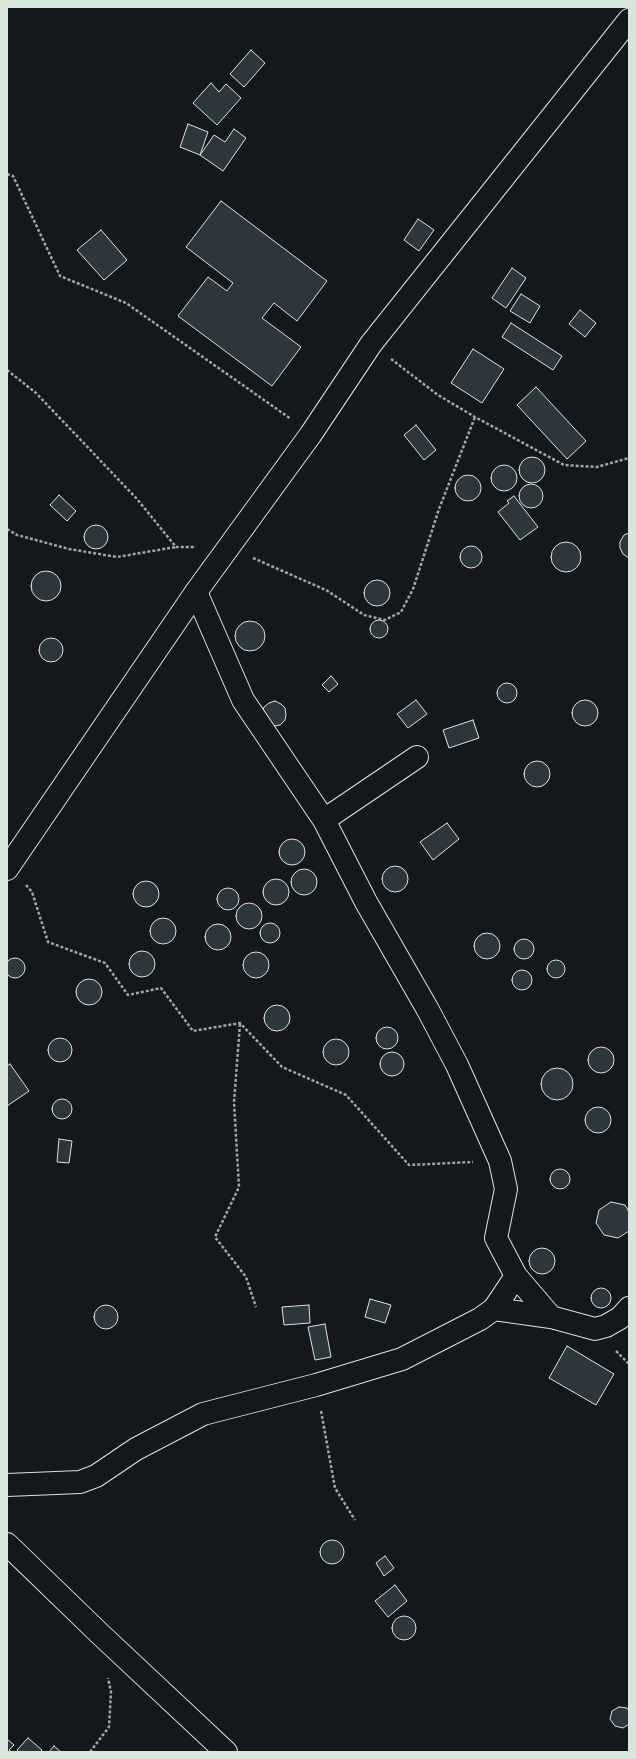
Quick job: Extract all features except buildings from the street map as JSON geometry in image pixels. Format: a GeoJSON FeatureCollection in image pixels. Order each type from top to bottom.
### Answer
{"type":"FeatureCollection","features":[{"type":"Feature","properties":{"kind":"street"},"geometry":{"type":"LineString","coordinates":[[8,868],[196,592],[311,434],[371,344],[629,20]]}},
{"type":"Feature","properties":{"kind":"street"},"geometry":{"type":"LineString","coordinates":[[196,592],[243,700],[324,820],[366,902],[428,1010],[457,1065],[500,1161],[506,1190],[496,1238],[516,1276],[551,1317]]}},
{"type":"Feature","properties":{"kind":"street"},"geometry":{"type":"LineString","coordinates":[[324,820],[417,757]]}},
{"type":"Feature","properties":{"kind":"street"},"geometry":{"type":"LineString","coordinates":[[7,1485],[80,1482],[96,1476],[136,1449],[203,1414],[316,1385],[402,1359],[480,1319],[494,1309],[516,1276]]}},
{"type":"Feature","properties":{"kind":"street"},"geometry":{"type":"LineString","coordinates":[[494,1309],[551,1317],[594,1329],[606,1326],[620,1318],[629,1308]]}},
{"type":"Feature","properties":{"kind":"street"},"geometry":{"type":"LineString","coordinates":[[7,1544],[226,1752]]}},
{"type":"Feature","properties":{"kind":"path"},"geometry":{"type":"LineString","coordinates":[[7,174],[13,176],[60,276],[126,303],[311,434]]}},
{"type":"Feature","properties":{"kind":"path"},"geometry":{"type":"LineString","coordinates":[[371,344],[438,395],[475,417],[564,465],[598,466],[629,458]]}},
{"type":"Feature","properties":{"kind":"path"},"geometry":{"type":"LineString","coordinates":[[7,370],[36,393],[137,499],[176,547]]}},
{"type":"Feature","properties":{"kind":"path"},"geometry":{"type":"LineString","coordinates":[[7,529],[16,535],[69,549],[117,557],[176,547],[228,547],[326,590],[364,615],[385,620],[401,612],[413,589],[439,509],[475,417]]}},
{"type":"Feature","properties":{"kind":"path"},"geometry":{"type":"LineString","coordinates":[[8,868],[32,892],[48,942],[105,963],[128,995],[161,988],[193,1031],[240,1023]]}},
{"type":"Feature","properties":{"kind":"path"},"geometry":{"type":"LineString","coordinates":[[240,1023],[282,1068],[346,1095],[409,1165],[500,1161]]}},
{"type":"Feature","properties":{"kind":"path"},"geometry":{"type":"LineString","coordinates":[[240,1023],[234,1102],[239,1187],[214,1237],[246,1277],[256,1307]]}},
{"type":"Feature","properties":{"kind":"path"},"geometry":{"type":"LineString","coordinates":[[316,1385],[335,1488],[355,1520]]}},
{"type":"Feature","properties":{"kind":"path"},"geometry":{"type":"LineString","coordinates":[[90,1752],[110,1727],[111,1692],[108,1677]]}}]}
